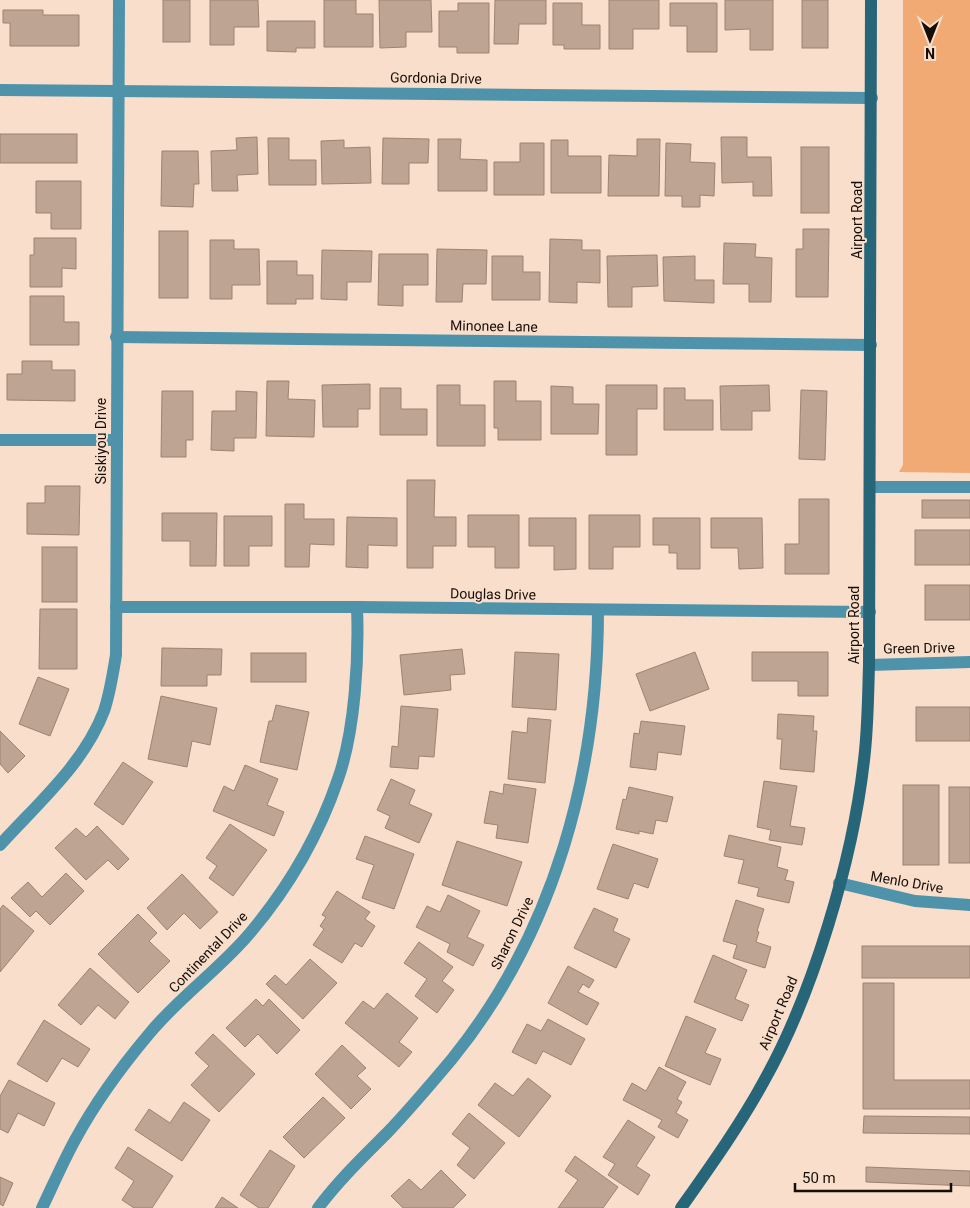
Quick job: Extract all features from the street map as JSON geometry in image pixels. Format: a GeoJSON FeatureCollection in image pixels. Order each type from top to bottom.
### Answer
{"type":"FeatureCollection","features":[{"type":"Feature","properties":{"kind":"street","name":"Siskiyou Drive"},"geometry":{"type":"LineString","coordinates":[[0,845],[71,768],[89,741],[100,719],[110,688],[116,655],[119,0]]}},
{"type":"Feature","properties":{"kind":"street","name":"Airport Road"},"geometry":{"type":"LineString","coordinates":[[681,1208],[744,1114],[778,1054],[809,979],[839,883],[864,761],[870,612],[871,0]]}},
{"type":"Feature","properties":{"kind":"street","name":"Gordonia Drive"},"geometry":{"type":"LineString","coordinates":[[0,90],[118,89],[872,98]]}},
{"type":"Feature","properties":{"kind":"street","name":"Minonee Lane"},"geometry":{"type":"LineString","coordinates":[[116,337],[871,345]]}},
{"type":"Feature","properties":{"kind":"street"},"geometry":{"type":"LineString","coordinates":[[0,440],[116,440]]}},
{"type":"Feature","properties":{"kind":"street"},"geometry":{"type":"LineString","coordinates":[[870,487],[970,487]]}},
{"type":"Feature","properties":{"kind":"street","name":"Douglas Drive"},"geometry":{"type":"LineString","coordinates":[[116,607],[357,607],[870,612]]}},
{"type":"Feature","properties":{"kind":"street","name":"Continental Drive"},"geometry":{"type":"LineString","coordinates":[[42,1208],[75,1140],[102,1098],[149,1034],[250,934],[280,894],[316,833],[338,779],[346,747],[359,651],[357,607]]}},
{"type":"Feature","properties":{"kind":"street","name":"Sharon Drive"},"geometry":{"type":"LineString","coordinates":[[318,1208],[352,1167],[421,1096],[454,1056],[487,1010],[529,938],[562,857],[585,762],[598,674],[598,610]]}},
{"type":"Feature","properties":{"kind":"street","name":"Green Drive"},"geometry":{"type":"LineString","coordinates":[[869,665],[970,662]]}},
{"type":"Feature","properties":{"kind":"street","name":"Menlo Drive"},"geometry":{"type":"LineString","coordinates":[[839,883],[915,901],[970,905]]}},
{"type":"Feature","properties":{"kind":"shaded area"},"geometry":{"type":"Polygon","coordinates":[[[903,0],[970,0],[970,473],[899,472],[903,465],[903,0]]]}},
{"type":"Feature","properties":{"kind":"building"},"geometry":{"type":"Polygon","coordinates":[[[163,0],[190,0],[190,42],[163,42],[163,0]]]}},
{"type":"Feature","properties":{"kind":"building"},"geometry":{"type":"Polygon","coordinates":[[[210,0],[258,0],[259,27],[234,27],[234,45],[210,45],[210,0]]]}},
{"type":"Feature","properties":{"kind":"building"},"geometry":{"type":"Polygon","coordinates":[[[324,0],[356,0],[356,14],[373,14],[373,47],[324,47],[324,0]]]}},
{"type":"Feature","properties":{"kind":"building"},"geometry":{"type":"Polygon","coordinates":[[[379,0],[431,0],[432,32],[406,32],[406,47],[380,48],[379,0]]]}},
{"type":"Feature","properties":{"kind":"building"},"geometry":{"type":"Polygon","coordinates":[[[495,0],[546,0],[546,24],[519,24],[518,44],[494,44],[495,0]]]}},
{"type":"Feature","properties":{"kind":"building"},"geometry":{"type":"Polygon","coordinates":[[[609,0],[659,0],[659,29],[633,29],[633,49],[609,49],[609,0]]]}},
{"type":"Feature","properties":{"kind":"building"},"geometry":{"type":"Polygon","coordinates":[[[725,0],[773,0],[773,50],[750,50],[750,29],[725,30],[725,0]]]}},
{"type":"Feature","properties":{"kind":"building"},"geometry":{"type":"Polygon","coordinates":[[[802,0],[828,0],[828,48],[802,48],[802,0]]]}},
{"type":"Feature","properties":{"kind":"building"},"geometry":{"type":"Polygon","coordinates":[[[458,3],[489,3],[489,53],[457,53],[457,47],[439,47],[439,11],[458,11],[458,3]]]}},
{"type":"Feature","properties":{"kind":"building"},"geometry":{"type":"Polygon","coordinates":[[[553,3],[582,3],[582,25],[600,25],[600,49],[564,49],[564,45],[553,45],[553,3]]]}},
{"type":"Feature","properties":{"kind":"building"},"geometry":{"type":"Polygon","coordinates":[[[670,3],[717,3],[717,52],[687,52],[687,26],[670,26],[670,3]]]}},
{"type":"Feature","properties":{"kind":"building"},"geometry":{"type":"Polygon","coordinates":[[[3,10],[43,10],[43,15],[79,15],[79,46],[10,46],[10,23],[3,23],[3,10]]]}},
{"type":"Feature","properties":{"kind":"building"},"geometry":{"type":"Polygon","coordinates":[[[267,21],[315,21],[315,48],[296,48],[296,52],[267,51],[267,21]]]}},
{"type":"Feature","properties":{"kind":"building"},"geometry":{"type":"Polygon","coordinates":[[[0,134],[77,134],[77,163],[0,163],[0,134]]]}},
{"type":"Feature","properties":{"kind":"building"},"geometry":{"type":"Polygon","coordinates":[[[257,137],[258,174],[237,175],[238,191],[212,191],[211,151],[237,150],[236,138],[257,137]]]}},
{"type":"Feature","properties":{"kind":"building"},"geometry":{"type":"Polygon","coordinates":[[[721,137],[747,137],[747,157],[771,157],[772,196],[753,196],[753,182],[722,183],[721,137]]]}},
{"type":"Feature","properties":{"kind":"building"},"geometry":{"type":"Polygon","coordinates":[[[268,138],[289,138],[289,160],[316,160],[316,185],[269,185],[268,138]]]}},
{"type":"Feature","properties":{"kind":"building"},"geometry":{"type":"Polygon","coordinates":[[[383,138],[429,139],[428,163],[409,163],[409,184],[382,184],[383,138]]]}},
{"type":"Feature","properties":{"kind":"building"},"geometry":{"type":"Polygon","coordinates":[[[438,139],[461,139],[460,159],[487,160],[487,191],[438,191],[438,139]]]}},
{"type":"Feature","properties":{"kind":"building"},"geometry":{"type":"Polygon","coordinates":[[[637,139],[660,139],[659,196],[608,196],[609,155],[637,156],[637,139]]]}},
{"type":"Feature","properties":{"kind":"building"},"geometry":{"type":"Polygon","coordinates":[[[344,140],[344,148],[370,147],[371,183],[322,184],[321,141],[344,140]]]}},
{"type":"Feature","properties":{"kind":"building"},"geometry":{"type":"Polygon","coordinates":[[[551,140],[568,140],[568,156],[601,156],[601,193],[551,193],[551,140]]]}},
{"type":"Feature","properties":{"kind":"building"},"geometry":{"type":"Polygon","coordinates":[[[520,143],[544,143],[544,195],[494,195],[494,162],[520,162],[520,143]]]}},
{"type":"Feature","properties":{"kind":"building"},"geometry":{"type":"Polygon","coordinates":[[[666,143],[691,144],[690,162],[715,163],[714,196],[700,195],[700,207],[682,207],[682,196],[665,196],[666,143]]]}},
{"type":"Feature","properties":{"kind":"building"},"geometry":{"type":"Polygon","coordinates":[[[801,147],[829,147],[829,213],[801,213],[801,147]]]}},
{"type":"Feature","properties":{"kind":"building"},"geometry":{"type":"Polygon","coordinates":[[[162,151],[198,151],[199,184],[194,184],[193,207],[161,206],[162,151]]]}},
{"type":"Feature","properties":{"kind":"building"},"geometry":{"type":"Polygon","coordinates":[[[36,181],[81,181],[81,229],[51,229],[51,213],[36,213],[36,181]]]}},
{"type":"Feature","properties":{"kind":"building"},"geometry":{"type":"Polygon","coordinates":[[[803,229],[829,229],[828,297],[796,297],[796,249],[803,249],[803,229]]]}},
{"type":"Feature","properties":{"kind":"building"},"geometry":{"type":"Polygon","coordinates":[[[159,231],[188,231],[188,298],[159,298],[159,231]]]}},
{"type":"Feature","properties":{"kind":"building"},"geometry":{"type":"Polygon","coordinates":[[[34,238],[76,238],[76,269],[62,268],[62,287],[30,287],[30,255],[34,255],[34,238]]]}},
{"type":"Feature","properties":{"kind":"building"},"geometry":{"type":"Polygon","coordinates":[[[550,239],[582,240],[582,250],[600,250],[600,283],[577,282],[577,303],[549,302],[550,239]]]}},
{"type":"Feature","properties":{"kind":"building"},"geometry":{"type":"Polygon","coordinates":[[[210,240],[234,240],[234,249],[259,249],[260,285],[232,285],[232,299],[210,299],[210,240]]]}},
{"type":"Feature","properties":{"kind":"building"},"geometry":{"type":"Polygon","coordinates":[[[724,243],[756,244],[755,257],[772,258],[771,302],[749,302],[749,284],[723,284],[724,243]]]}},
{"type":"Feature","properties":{"kind":"building"},"geometry":{"type":"Polygon","coordinates":[[[437,249],[487,250],[486,284],[463,284],[462,302],[436,302],[437,249]]]}},
{"type":"Feature","properties":{"kind":"building"},"geometry":{"type":"Polygon","coordinates":[[[322,250],[372,251],[371,282],[347,282],[347,300],[321,299],[322,250]]]}},
{"type":"Feature","properties":{"kind":"building"},"geometry":{"type":"Polygon","coordinates":[[[379,254],[428,254],[428,285],[403,285],[403,306],[378,305],[379,254]]]}},
{"type":"Feature","properties":{"kind":"building"},"geometry":{"type":"Polygon","coordinates":[[[657,255],[658,286],[632,287],[632,307],[608,307],[607,256],[657,255]]]}},
{"type":"Feature","properties":{"kind":"building"},"geometry":{"type":"Polygon","coordinates":[[[492,256],[523,256],[523,272],[540,272],[540,300],[492,300],[492,256]]]}},
{"type":"Feature","properties":{"kind":"building"},"geometry":{"type":"Polygon","coordinates":[[[695,256],[695,280],[714,280],[714,303],[664,301],[663,257],[695,256]]]}},
{"type":"Feature","properties":{"kind":"building"},"geometry":{"type":"Polygon","coordinates":[[[267,261],[297,261],[297,275],[313,275],[313,299],[296,299],[296,304],[267,304],[267,261]]]}},
{"type":"Feature","properties":{"kind":"building"},"geometry":{"type":"Polygon","coordinates":[[[30,296],[64,296],[64,322],[79,322],[79,345],[30,345],[30,296]]]}},
{"type":"Feature","properties":{"kind":"building"},"geometry":{"type":"Polygon","coordinates":[[[22,361],[52,361],[52,370],[75,370],[75,401],[7,400],[7,374],[22,374],[22,361]]]}},
{"type":"Feature","properties":{"kind":"building"},"geometry":{"type":"Polygon","coordinates":[[[267,381],[289,381],[288,399],[315,400],[314,437],[266,436],[267,381]]]}},
{"type":"Feature","properties":{"kind":"building"},"geometry":{"type":"Polygon","coordinates":[[[494,381],[516,381],[516,401],[541,401],[541,440],[498,440],[498,428],[494,428],[494,381]]]}},
{"type":"Feature","properties":{"kind":"building"},"geometry":{"type":"Polygon","coordinates":[[[370,384],[370,409],[358,409],[358,427],[323,427],[322,385],[370,384]]]}},
{"type":"Feature","properties":{"kind":"building"},"geometry":{"type":"Polygon","coordinates":[[[437,385],[460,385],[460,405],[485,405],[485,446],[437,446],[437,385]]]}},
{"type":"Feature","properties":{"kind":"building"},"geometry":{"type":"Polygon","coordinates":[[[606,385],[657,385],[657,409],[637,409],[637,455],[606,455],[606,385]]]}},
{"type":"Feature","properties":{"kind":"building"},"geometry":{"type":"Polygon","coordinates":[[[769,385],[770,411],[752,411],[752,430],[721,430],[720,386],[769,385]]]}},
{"type":"Feature","properties":{"kind":"building"},"geometry":{"type":"Polygon","coordinates":[[[551,386],[573,387],[573,404],[599,404],[598,434],[551,434],[551,386]]]}},
{"type":"Feature","properties":{"kind":"building"},"geometry":{"type":"Polygon","coordinates":[[[380,388],[401,388],[401,409],[427,409],[427,435],[380,435],[380,388]]]}},
{"type":"Feature","properties":{"kind":"building"},"geometry":{"type":"Polygon","coordinates":[[[664,388],[685,388],[685,400],[713,400],[713,430],[664,430],[664,388]]]}},
{"type":"Feature","properties":{"kind":"building"},"geometry":{"type":"Polygon","coordinates":[[[801,390],[827,391],[825,460],[799,459],[801,390]]]}},
{"type":"Feature","properties":{"kind":"building"},"geometry":{"type":"Polygon","coordinates":[[[162,391],[193,391],[193,440],[186,440],[186,457],[161,457],[162,391]]]}},
{"type":"Feature","properties":{"kind":"building"},"geometry":{"type":"Polygon","coordinates":[[[236,391],[257,392],[256,438],[234,438],[234,451],[211,450],[212,411],[236,411],[236,391]]]}},
{"type":"Feature","properties":{"kind":"building"},"geometry":{"type":"Polygon","coordinates":[[[407,480],[435,480],[434,517],[456,517],[456,546],[433,546],[433,568],[407,568],[407,480]]]}},
{"type":"Feature","properties":{"kind":"building"},"geometry":{"type":"Polygon","coordinates":[[[45,486],[80,486],[79,535],[27,534],[27,503],[45,503],[45,486]]]}},
{"type":"Feature","properties":{"kind":"building"},"geometry":{"type":"Polygon","coordinates":[[[799,499],[829,499],[829,574],[785,574],[785,544],[799,544],[799,499]]]}},
{"type":"Feature","properties":{"kind":"building"},"geometry":{"type":"Polygon","coordinates":[[[922,500],[970,500],[970,518],[922,518],[922,500]]]}},
{"type":"Feature","properties":{"kind":"building"},"geometry":{"type":"Polygon","coordinates":[[[285,504],[304,504],[304,519],[334,519],[334,545],[310,544],[309,567],[285,567],[285,504]]]}},
{"type":"Feature","properties":{"kind":"building"},"geometry":{"type":"Polygon","coordinates":[[[162,513],[217,513],[216,566],[190,566],[190,541],[162,541],[162,513]]]}},
{"type":"Feature","properties":{"kind":"building"},"geometry":{"type":"Polygon","coordinates":[[[468,515],[519,515],[519,568],[495,568],[495,547],[468,547],[468,515]]]}},
{"type":"Feature","properties":{"kind":"building"},"geometry":{"type":"Polygon","coordinates":[[[589,515],[640,515],[640,547],[613,547],[613,569],[589,569],[589,515]]]}},
{"type":"Feature","properties":{"kind":"building"},"geometry":{"type":"Polygon","coordinates":[[[224,516],[272,516],[272,546],[249,546],[249,566],[224,566],[224,516]]]}},
{"type":"Feature","properties":{"kind":"building"},"geometry":{"type":"Polygon","coordinates":[[[347,517],[397,518],[397,546],[368,545],[368,568],[346,567],[347,517]]]}},
{"type":"Feature","properties":{"kind":"building"},"geometry":{"type":"Polygon","coordinates":[[[529,518],[576,518],[576,569],[554,570],[554,546],[529,546],[529,518]]]}},
{"type":"Feature","properties":{"kind":"building"},"geometry":{"type":"Polygon","coordinates":[[[653,518],[700,518],[700,569],[677,569],[677,553],[669,553],[669,545],[653,545],[653,518]]]}},
{"type":"Feature","properties":{"kind":"building"},"geometry":{"type":"Polygon","coordinates":[[[711,518],[762,518],[763,568],[739,569],[738,548],[711,548],[711,518]]]}},
{"type":"Feature","properties":{"kind":"building"},"geometry":{"type":"Polygon","coordinates":[[[915,530],[970,530],[970,565],[915,565],[915,530]]]}},
{"type":"Feature","properties":{"kind":"building"},"geometry":{"type":"Polygon","coordinates":[[[42,547],[77,547],[77,602],[42,602],[42,547]]]}},
{"type":"Feature","properties":{"kind":"building"},"geometry":{"type":"Polygon","coordinates":[[[925,585],[970,585],[970,620],[925,620],[925,585]]]}},
{"type":"Feature","properties":{"kind":"building"},"geometry":{"type":"Polygon","coordinates":[[[40,609],[77,609],[77,669],[39,669],[40,609]]]}},
{"type":"Feature","properties":{"kind":"building"},"geometry":{"type":"Polygon","coordinates":[[[162,648],[222,649],[221,675],[207,675],[207,686],[161,686],[162,648]]]}},
{"type":"Feature","properties":{"kind":"building"},"geometry":{"type":"Polygon","coordinates":[[[462,649],[465,674],[450,675],[451,690],[404,695],[400,655],[462,649]]]}},
{"type":"Feature","properties":{"kind":"building"},"geometry":{"type":"Polygon","coordinates":[[[515,652],[559,654],[556,710],[512,707],[515,652]]]}},
{"type":"Feature","properties":{"kind":"building"},"geometry":{"type":"Polygon","coordinates":[[[695,652],[709,689],[650,711],[636,674],[695,652]]]}},
{"type":"Feature","properties":{"kind":"building"},"geometry":{"type":"Polygon","coordinates":[[[752,652],[828,652],[828,696],[798,696],[798,681],[752,681],[752,652]]]}},
{"type":"Feature","properties":{"kind":"building"},"geometry":{"type":"Polygon","coordinates":[[[251,653],[306,653],[306,682],[251,682],[251,653]]]}},
{"type":"Feature","properties":{"kind":"building"},"geometry":{"type":"Polygon","coordinates":[[[38,677],[69,689],[50,736],[19,724],[38,677]]]}},
{"type":"Feature","properties":{"kind":"building"},"geometry":{"type":"Polygon","coordinates":[[[161,696],[217,708],[210,745],[192,741],[187,767],[148,759],[161,696]]]}},
{"type":"Feature","properties":{"kind":"building"},"geometry":{"type":"Polygon","coordinates":[[[276,705],[309,712],[297,770],[260,762],[269,721],[272,721],[276,705]]]}},
{"type":"Feature","properties":{"kind":"building"},"geometry":{"type":"Polygon","coordinates":[[[401,706],[438,709],[434,757],[419,756],[418,769],[390,767],[392,746],[398,747],[401,706]]]}},
{"type":"Feature","properties":{"kind":"building"},"geometry":{"type":"Polygon","coordinates":[[[916,707],[970,707],[970,741],[916,741],[916,707]]]}},
{"type":"Feature","properties":{"kind":"building"},"geometry":{"type":"Polygon","coordinates":[[[778,714],[814,716],[813,731],[817,731],[814,772],[780,769],[782,739],[777,739],[778,714]]]}},
{"type":"Feature","properties":{"kind":"building"},"geometry":{"type":"Polygon","coordinates":[[[528,718],[551,720],[545,783],[508,779],[512,731],[527,733],[528,718]]]}},
{"type":"Feature","properties":{"kind":"building"},"geometry":{"type":"Polygon","coordinates":[[[641,721],[685,726],[681,755],[658,752],[656,770],[630,767],[634,733],[639,734],[641,721]]]}},
{"type":"Feature","properties":{"kind":"building"},"geometry":{"type":"Polygon","coordinates":[[[0,731],[25,756],[8,773],[0,764],[0,731]]]}},
{"type":"Feature","properties":{"kind":"building"},"geometry":{"type":"Polygon","coordinates":[[[123,762],[153,782],[123,825],[94,804],[123,762]]]}},
{"type":"Feature","properties":{"kind":"building"},"geometry":{"type":"Polygon","coordinates":[[[245,765],[278,779],[267,805],[284,812],[274,836],[213,811],[224,786],[234,791],[245,765]]]}},
{"type":"Feature","properties":{"kind":"building"},"geometry":{"type":"Polygon","coordinates":[[[391,779],[415,790],[409,804],[432,814],[419,843],[385,828],[390,816],[377,810],[391,779]]]}},
{"type":"Feature","properties":{"kind":"building"},"geometry":{"type":"Polygon","coordinates":[[[764,781],[797,786],[790,826],[805,828],[802,845],[769,840],[771,830],[757,827],[764,781]]]}},
{"type":"Feature","properties":{"kind":"building"},"geometry":{"type":"Polygon","coordinates":[[[504,784],[536,789],[528,843],[496,838],[498,825],[484,823],[490,791],[503,794],[504,784]]]}},
{"type":"Feature","properties":{"kind":"building"},"geometry":{"type":"Polygon","coordinates":[[[903,785],[939,785],[939,865],[903,865],[903,785]]]}},
{"type":"Feature","properties":{"kind":"building"},"geometry":{"type":"Polygon","coordinates":[[[629,787],[673,797],[667,822],[656,820],[653,834],[639,831],[639,834],[616,829],[623,799],[626,800],[629,787]]]}},
{"type":"Feature","properties":{"kind":"building"},"geometry":{"type":"Polygon","coordinates":[[[949,787],[970,787],[970,863],[949,863],[949,787]]]}},
{"type":"Feature","properties":{"kind":"building"},"geometry":{"type":"Polygon","coordinates":[[[230,824],[267,850],[233,896],[209,878],[217,866],[206,858],[230,824]]]}},
{"type":"Feature","properties":{"kind":"building"},"geometry":{"type":"Polygon","coordinates":[[[97,826],[129,859],[118,870],[108,860],[86,880],[55,848],[76,828],[86,837],[97,826]]]}},
{"type":"Feature","properties":{"kind":"building"},"geometry":{"type":"Polygon","coordinates":[[[729,835],[781,847],[777,867],[788,870],[785,880],[794,882],[789,903],[757,896],[759,888],[738,883],[744,860],[724,856],[729,835]]]}},
{"type":"Feature","properties":{"kind":"building"},"geometry":{"type":"Polygon","coordinates":[[[365,836],[414,854],[394,909],[362,898],[374,865],[356,859],[365,836]]]}},
{"type":"Feature","properties":{"kind":"building"},"geometry":{"type":"Polygon","coordinates":[[[457,841],[522,862],[507,906],[442,885],[457,841]]]}},
{"type":"Feature","properties":{"kind":"building"},"geometry":{"type":"Polygon","coordinates":[[[613,844],[658,859],[648,888],[634,883],[628,899],[597,889],[613,844]]]}},
{"type":"Feature","properties":{"kind":"building"},"geometry":{"type":"Polygon","coordinates":[[[66,873],[84,891],[50,925],[36,911],[30,917],[11,898],[28,882],[42,897],[66,873]]]}},
{"type":"Feature","properties":{"kind":"building"},"geometry":{"type":"Polygon","coordinates":[[[182,874],[218,912],[200,929],[184,913],[167,930],[147,908],[182,874]]]}},
{"type":"Feature","properties":{"kind":"building"},"geometry":{"type":"Polygon","coordinates":[[[337,891],[370,912],[365,919],[375,926],[362,947],[355,943],[342,963],[313,945],[324,929],[320,926],[326,917],[322,915],[337,891]]]}},
{"type":"Feature","properties":{"kind":"building"},"geometry":{"type":"Polygon","coordinates":[[[448,895],[480,911],[467,937],[484,945],[473,966],[447,952],[450,944],[416,927],[427,906],[440,912],[448,895]]]}},
{"type":"Feature","properties":{"kind":"building"},"geometry":{"type":"Polygon","coordinates":[[[736,900],[764,909],[757,931],[759,932],[756,942],[771,947],[765,968],[733,958],[737,945],[723,941],[736,900]]]}},
{"type":"Feature","properties":{"kind":"building"},"geometry":{"type":"Polygon","coordinates":[[[3,905],[34,931],[0,972],[0,909],[3,905]]]}},
{"type":"Feature","properties":{"kind":"building"},"geometry":{"type":"Polygon","coordinates":[[[594,908],[618,919],[613,931],[630,939],[616,968],[574,948],[594,908]]]}},
{"type":"Feature","properties":{"kind":"building"},"geometry":{"type":"Polygon","coordinates":[[[138,914],[157,933],[149,941],[170,961],[138,993],[98,954],[138,914]]]}},
{"type":"Feature","properties":{"kind":"building"},"geometry":{"type":"Polygon","coordinates":[[[419,942],[453,967],[442,981],[454,990],[437,1013],[415,996],[427,979],[404,963],[419,942]]]}},
{"type":"Feature","properties":{"kind":"building"},"geometry":{"type":"Polygon","coordinates":[[[862,946],[970,946],[970,978],[862,978],[862,946]]]}},
{"type":"Feature","properties":{"kind":"building"},"geometry":{"type":"Polygon","coordinates":[[[713,955],[747,970],[735,999],[749,1005],[742,1021],[694,1002],[713,955]]]}},
{"type":"Feature","properties":{"kind":"building"},"geometry":{"type":"Polygon","coordinates":[[[310,959],[337,983],[303,1019],[266,984],[275,975],[286,985],[310,959]]]}},
{"type":"Feature","properties":{"kind":"building"},"geometry":{"type":"Polygon","coordinates":[[[568,966],[594,980],[589,988],[583,984],[578,992],[599,1003],[587,1025],[548,1003],[568,966]]]}},
{"type":"Feature","properties":{"kind":"building"},"geometry":{"type":"Polygon","coordinates":[[[90,968],[129,1002],[115,1019],[98,1005],[81,1025],[58,1005],[90,968]]]}},
{"type":"Feature","properties":{"kind":"building"},"geometry":{"type":"Polygon","coordinates":[[[863,983],[894,983],[894,1080],[970,1080],[970,1109],[863,1109],[863,983]]]}},
{"type":"Feature","properties":{"kind":"building"},"geometry":{"type":"Polygon","coordinates":[[[387,993],[418,1018],[399,1042],[412,1052],[399,1067],[345,1023],[363,1001],[374,1009],[387,993]]]}},
{"type":"Feature","properties":{"kind":"building"},"geometry":{"type":"Polygon","coordinates":[[[256,999],[263,1006],[269,999],[300,1030],[277,1054],[258,1034],[245,1047],[226,1028],[256,999]]]}},
{"type":"Feature","properties":{"kind":"building"},"geometry":{"type":"Polygon","coordinates":[[[686,1016],[716,1029],[705,1053],[721,1059],[710,1085],[665,1066],[686,1016]]]}},
{"type":"Feature","properties":{"kind":"building"},"geometry":{"type":"Polygon","coordinates":[[[548,1019],[585,1039],[571,1065],[543,1051],[536,1064],[512,1052],[527,1024],[541,1031],[548,1019]]]}},
{"type":"Feature","properties":{"kind":"building"},"geometry":{"type":"Polygon","coordinates":[[[44,1020],[90,1049],[78,1067],[62,1058],[47,1082],[17,1064],[44,1020]]]}},
{"type":"Feature","properties":{"kind":"building"},"geometry":{"type":"Polygon","coordinates":[[[213,1034],[255,1074],[219,1112],[191,1085],[209,1066],[195,1053],[213,1034]]]}},
{"type":"Feature","properties":{"kind":"building"},"geometry":{"type":"Polygon","coordinates":[[[342,1045],[366,1068],[357,1076],[371,1089],[351,1109],[315,1074],[342,1045]]]}},
{"type":"Feature","properties":{"kind":"building"},"geometry":{"type":"Polygon","coordinates":[[[659,1067],[686,1082],[677,1099],[682,1102],[676,1113],[688,1120],[678,1138],[658,1127],[662,1120],[623,1100],[632,1083],[646,1091],[659,1067]]]}},
{"type":"Feature","properties":{"kind":"building"},"geometry":{"type":"Polygon","coordinates":[[[528,1078],[551,1096],[519,1137],[478,1105],[495,1083],[513,1096],[528,1078]]]}},
{"type":"Feature","properties":{"kind":"building"},"geometry":{"type":"Polygon","coordinates":[[[9,1080],[55,1103],[44,1126],[18,1113],[8,1133],[0,1129],[0,1096],[9,1080]]]}},
{"type":"Feature","properties":{"kind":"building"},"geometry":{"type":"Polygon","coordinates":[[[323,1097],[345,1118],[304,1158],[283,1137],[323,1097]]]}},
{"type":"Feature","properties":{"kind":"building"},"geometry":{"type":"Polygon","coordinates":[[[184,1102],[210,1120],[182,1161],[135,1130],[149,1109],[170,1123],[184,1102]]]}},
{"type":"Feature","properties":{"kind":"building"},"geometry":{"type":"Polygon","coordinates":[[[469,1113],[505,1143],[474,1179],[457,1165],[470,1148],[452,1134],[469,1113]]]}},
{"type":"Feature","properties":{"kind":"building"},"geometry":{"type":"Polygon","coordinates":[[[864,1116],[970,1117],[970,1134],[863,1133],[864,1116]]]}},
{"type":"Feature","properties":{"kind":"building"},"geometry":{"type":"Polygon","coordinates":[[[628,1120],[655,1137],[636,1166],[650,1175],[638,1195],[608,1175],[615,1164],[603,1157],[628,1120]]]}},
{"type":"Feature","properties":{"kind":"building"},"geometry":{"type":"Polygon","coordinates":[[[128,1147],[173,1176],[152,1208],[134,1208],[122,1200],[134,1181],[115,1168],[128,1147]]]}},
{"type":"Feature","properties":{"kind":"building"},"geometry":{"type":"Polygon","coordinates":[[[270,1150],[295,1166],[268,1208],[259,1208],[240,1195],[270,1150]]]}},
{"type":"Feature","properties":{"kind":"building"},"geometry":{"type":"Polygon","coordinates":[[[575,1156],[618,1187],[603,1208],[558,1208],[578,1180],[565,1171],[575,1156]]]}},
{"type":"Feature","properties":{"kind":"building"},"geometry":{"type":"Polygon","coordinates":[[[866,1167],[970,1171],[970,1186],[866,1182],[866,1167]]]}},
{"type":"Feature","properties":{"kind":"building"},"geometry":{"type":"Polygon","coordinates":[[[441,1170],[466,1195],[453,1208],[403,1208],[391,1196],[409,1179],[421,1190],[441,1170]]]}},
{"type":"Feature","properties":{"kind":"building"},"geometry":{"type":"Polygon","coordinates":[[[0,1177],[13,1183],[3,1206],[0,1204],[0,1177]]]}},
{"type":"Feature","properties":{"kind":"building"},"geometry":{"type":"Polygon","coordinates":[[[222,1197],[238,1208],[215,1208],[222,1197]]]}}]}
